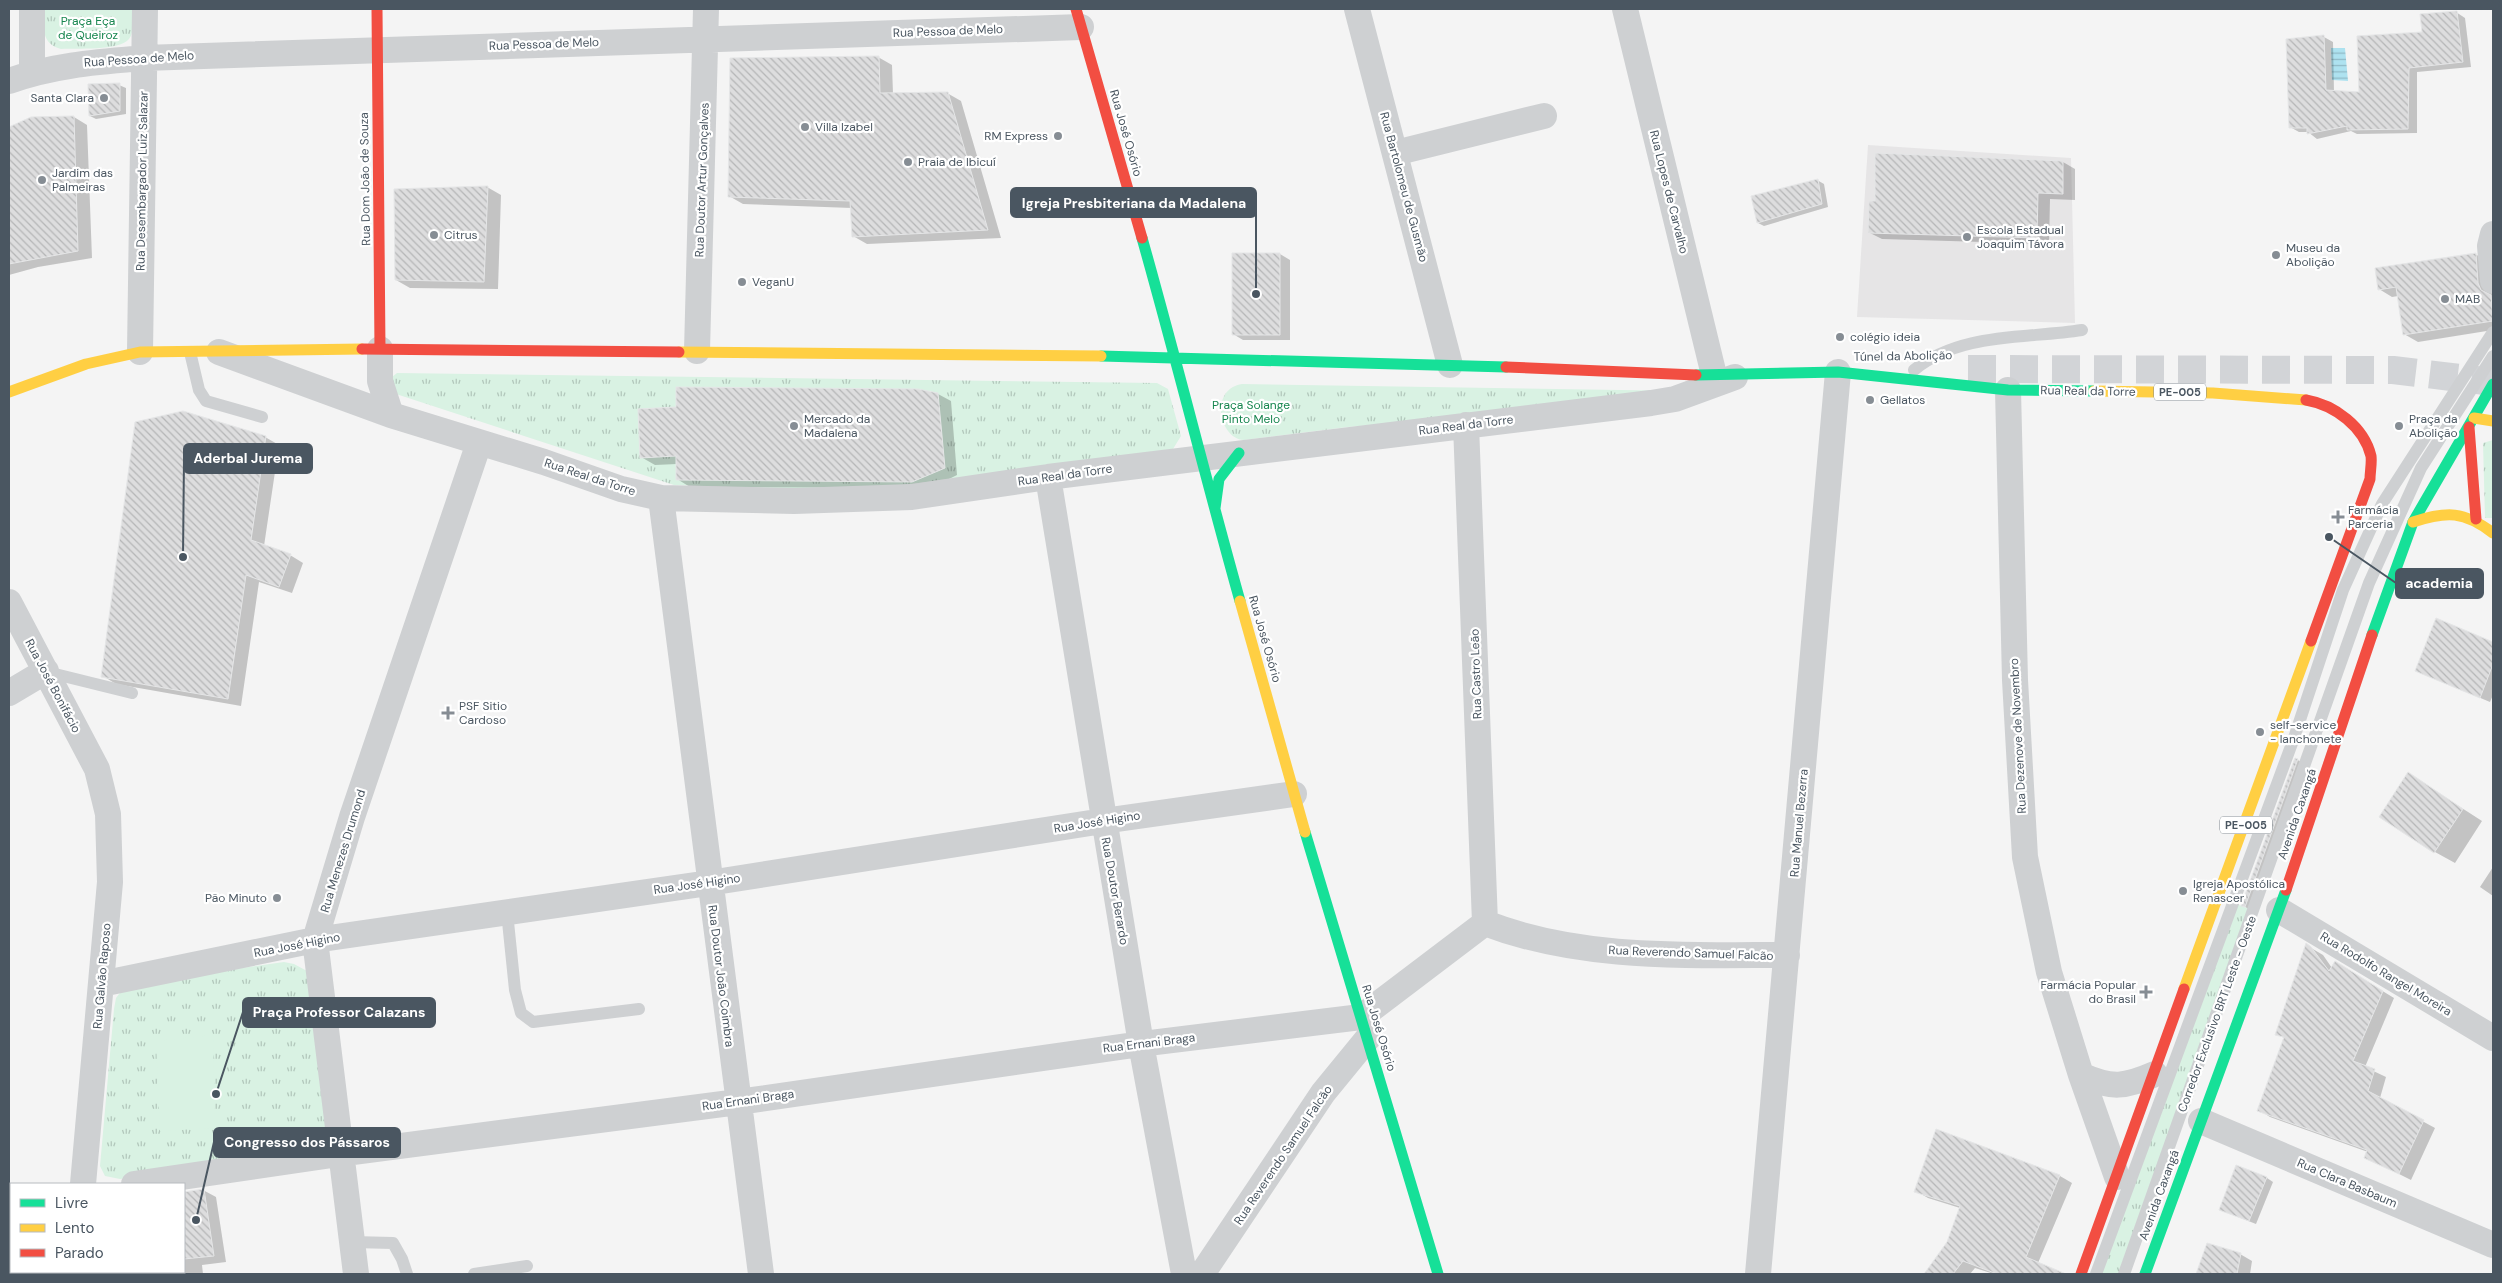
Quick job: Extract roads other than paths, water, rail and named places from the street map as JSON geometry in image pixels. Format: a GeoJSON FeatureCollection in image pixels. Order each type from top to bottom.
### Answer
{"type":"FeatureCollection","features":[{"type":"Feature","properties":{"kind":"main road","name":"Rua Dom João de Souza"},"geometry":{"type":"LineString","coordinates":[[377,9],[380,349]]}},
{"type":"Feature","properties":{"kind":"main road","name":"Rua José Osório"},"geometry":{"type":"LineString","coordinates":[[1079,18],[1176,357],[1200,458],[1294,794],[1438,1274]]}},
{"type":"Feature","properties":{"kind":"main road","name":"Rua Real da Torre"},"geometry":{"type":"LineString","coordinates":[[9,392],[86,364],[140,352],[380,349],[1176,357],[1450,365],[1632,374],[1714,375],[1838,372],[2008,390],[2263,395],[2310,401],[2330,408],[2352,424],[2365,440],[2371,457],[2370,478],[2336,577]]}},
{"type":"Feature","properties":{"kind":"main road","name":"Túnel da Abolição"},"geometry":{"type":"LineString","coordinates":[[1838,372],[1941,369]]}},
{"type":"Feature","properties":{"kind":"main road","name":"Avenida Caxangá"},"geometry":{"type":"LineString","coordinates":[[2145,1274],[2279,910],[2413,522],[2493,384]]}},
{"type":"Feature","properties":{"kind":"main road"},"geometry":{"type":"LineString","coordinates":[[2476,519],[2472,423],[2493,421]]}},
{"type":"Feature","properties":{"kind":"main road"},"geometry":{"type":"LineString","coordinates":[[1215,510],[1219,479],[1239,453]]}},
{"type":"Feature","properties":{"kind":"main road"},"geometry":{"type":"LineString","coordinates":[[2413,522],[2449,513],[2476,519],[2493,533]]}},
{"type":"Feature","properties":{"kind":"main road","name":"PE-005"},"geometry":{"type":"LineString","coordinates":[[2082,1274],[2336,577]]}},
{"type":"Feature","properties":{"kind":"street"},"geometry":{"type":"LineString","coordinates":[[20,77],[32,9]]}},
{"type":"Feature","properties":{"kind":"street","name":"Rua Desembargador Luiz Salazar"},"geometry":{"type":"LineString","coordinates":[[140,352],[144,9]]}},
{"type":"Feature","properties":{"kind":"street","name":"Rua Doutor Artur Gonçalves"},"geometry":{"type":"LineString","coordinates":[[697,351],[707,38],[706,9]]}},
{"type":"Feature","properties":{"kind":"street","name":"Rua Bartolomeu de Gusmão"},"geometry":{"type":"LineString","coordinates":[[1357,9],[1450,365]]}},
{"type":"Feature","properties":{"kind":"street","name":"Rua Lopes de Carvalho"},"geometry":{"type":"LineString","coordinates":[[1625,9],[1714,375]]}},
{"type":"Feature","properties":{"kind":"street","name":"Rua Pessoa de Melo"},"geometry":{"type":"LineString","coordinates":[[20,77],[76,64],[144,58],[707,38],[1079,18]]}},
{"type":"Feature","properties":{"kind":"street"},"geometry":{"type":"LineString","coordinates":[[1395,153],[1544,116]]}},
{"type":"Feature","properties":{"kind":"street"},"geometry":{"type":"LineString","coordinates":[[2493,234],[2490,246],[2493,281]]}},
{"type":"Feature","properties":{"kind":"street"},"geometry":{"type":"LineString","coordinates":[[380,349],[380,381],[391,415]]}},
{"type":"Feature","properties":{"kind":"street","name":"Rua Real da Torre"},"geometry":{"type":"LineString","coordinates":[[218,352],[391,415],[544,462],[621,490],[661,498],[794,501],[912,497],[1048,477],[1675,399],[1743,374]]}},
{"type":"Feature","properties":{"kind":"street","name":"Rua Manuel Bezerra"},"geometry":{"type":"LineString","coordinates":[[1758,1274],[1838,372]]}},
{"type":"Feature","properties":{"kind":"street","name":"Rua Dezenove de Novembro"},"geometry":{"type":"LineString","coordinates":[[2008,390],[2015,680],[2025,857],[2049,972],[2081,1075],[2117,1177]]}},
{"type":"Feature","properties":{"kind":"street","name":"Rua Castro Leão"},"geometry":{"type":"LineString","coordinates":[[1466,425],[1485,923]]}},
{"type":"Feature","properties":{"kind":"street","name":"Rua Menezes Drumond"},"geometry":{"type":"LineString","coordinates":[[356,1274],[315,940],[352,817],[479,443]]}},
{"type":"Feature","properties":{"kind":"street","name":"Rua Doutor Berardo"},"geometry":{"type":"LineString","coordinates":[[1048,477],[1141,1044],[1184,1274]]}},
{"type":"Feature","properties":{"kind":"street","name":"Rua Doutor João Coimbra"},"geometry":{"type":"LineString","coordinates":[[661,498],[709,883],[761,1274]]}},
{"type":"Feature","properties":{"kind":"street","name":"Rua José Bonifácio"},"geometry":{"type":"LineString","coordinates":[[9,602],[98,769]]}},
{"type":"Feature","properties":{"kind":"street"},"geometry":{"type":"LineString","coordinates":[[9,693],[46,672]]}},
{"type":"Feature","properties":{"kind":"street","name":"Rua Galvão Raposo"},"geometry":{"type":"LineString","coordinates":[[83,1183],[110,882],[108,814],[98,769]]}},
{"type":"Feature","properties":{"kind":"street","name":"Rua José Higino"},"geometry":{"type":"LineString","coordinates":[[101,984],[315,940],[709,883],[1103,821],[1294,794]]}},
{"type":"Feature","properties":{"kind":"street","name":"Rua Rodolfo Rangel Moreira"},"geometry":{"type":"LineString","coordinates":[[2279,910],[2493,1038]]}},
{"type":"Feature","properties":{"kind":"street","name":"Rua Reverendo Samuel Falcão"},"geometry":{"type":"LineString","coordinates":[[1202,1274],[1323,1093],[1364,1028],[1485,923],[1516,935],[1574,948],[1656,954],[1787,955]]}},
{"type":"Feature","properties":{"kind":"street","name":"Rua Ernani Braga"},"geometry":{"type":"LineString","coordinates":[[141,1183],[340,1154],[738,1102],[1141,1044],[1364,1028]]}},
{"type":"Feature","properties":{"kind":"street"},"geometry":{"type":"LineString","coordinates":[[2081,1075],[2113,1086],[2134,1083],[2155,1074]]}},
{"type":"Feature","properties":{"kind":"street","name":"Rua Clara Basbaum"},"geometry":{"type":"LineString","coordinates":[[2201,1121],[2493,1245]]}},
{"type":"Feature","properties":{"kind":"lane"},"geometry":{"type":"LineString","coordinates":[[1914,370],[1929,357],[1954,346],[1977,341],[2082,330]]}},
{"type":"Feature","properties":{"kind":"lane","name":"Corredor Exclusivo BRT Leste - Oeste"},"geometry":{"type":"LineString","coordinates":[[2096,1274],[2288,755],[2344,590],[2382,504],[2493,332]]}},
{"type":"Feature","properties":{"kind":"lane"},"geometry":{"type":"LineString","coordinates":[[190,352],[199,390],[206,401],[262,417]]}},
{"type":"Feature","properties":{"kind":"lane","name":"Corredor Exclusivo BRT Leste - Oeste"},"geometry":{"type":"LineString","coordinates":[[2124,1274],[2369,583],[2421,468],[2493,356]]}},
{"type":"Feature","properties":{"kind":"lane","name":"Corredor Exclusivo BRT Leste - Oeste"},"geometry":{"type":"LineString","coordinates":[[2369,583],[2413,522]]}},
{"type":"Feature","properties":{"kind":"lane","name":"Corredor Exclusivo BRT Leste - Oeste"},"geometry":{"type":"LineString","coordinates":[[2319,663],[2336,577]]}},
{"type":"Feature","properties":{"kind":"lane"},"geometry":{"type":"LineString","coordinates":[[46,672],[132,692]]}},
{"type":"Feature","properties":{"kind":"lane"},"geometry":{"type":"LineString","coordinates":[[507,912],[515,990],[521,1013],[532,1022],[639,1010]]}},
{"type":"Feature","properties":{"kind":"lane"},"geometry":{"type":"LineString","coordinates":[[352,1242],[393,1243],[402,1259],[407,1274]]}},
{"type":"Feature","properties":{"kind":"lane"},"geometry":{"type":"LineString","coordinates":[[474,1274],[527,1266]]}},
{"type":"Feature","properties":{"kind":"water"},"geometry":{"type":"Polygon","coordinates":[[[2331,48],[2345,48],[2348,81],[2332,80],[2331,48]]]}},
{"type":"Feature","properties":{"kind":"tunnel"},"geometry":{"type":"LineString","coordinates":[[1968,369],[2393,370],[2493,382]]}},
{"type":"Feature","properties":{"kind":"place","name":"Santa Clara"},"geometry":{"type":"Point","coordinates":[104,98]}},
{"type":"Feature","properties":{"kind":"place","name":"Villa Izabel"},"geometry":{"type":"Point","coordinates":[805,127]}},
{"type":"Feature","properties":{"kind":"place","name":"RM Express"},"geometry":{"type":"Point","coordinates":[1058,136]}},
{"type":"Feature","properties":{"kind":"place","name":"Praia de Ibicuí"},"geometry":{"type":"Point","coordinates":[908,162]}},
{"type":"Feature","properties":{"kind":"place","name":"Jardim das Palmeiras"},"geometry":{"type":"Point","coordinates":[42,180]}},
{"type":"Feature","properties":{"kind":"place","name":"Citrus"},"geometry":{"type":"Point","coordinates":[434,235]}},
{"type":"Feature","properties":{"kind":"place","name":"Escola Estadual Joaquim Távora"},"geometry":{"type":"Point","coordinates":[1967,237]}},
{"type":"Feature","properties":{"kind":"place","name":"Museu da Abolição"},"geometry":{"type":"Point","coordinates":[2276,255]}},
{"type":"Feature","properties":{"kind":"place","name":"VeganU"},"geometry":{"type":"Point","coordinates":[742,282]}},
{"type":"Feature","properties":{"kind":"place","name":"Igreja Presbiteriana da Madalena"},"geometry":{"type":"Point","coordinates":[1256,294]}},
{"type":"Feature","properties":{"kind":"place","name":"MAB"},"geometry":{"type":"Point","coordinates":[2445,299]}},
{"type":"Feature","properties":{"kind":"place","name":"colégio ideia"},"geometry":{"type":"Point","coordinates":[1840,337]}},
{"type":"Feature","properties":{"kind":"place","name":"Gellatos"},"geometry":{"type":"Point","coordinates":[1870,400]}},
{"type":"Feature","properties":{"kind":"place","name":"Mercado da Madalena"},"geometry":{"type":"Point","coordinates":[794,426]}},
{"type":"Feature","properties":{"kind":"place","name":"Praça da Abolição"},"geometry":{"type":"Point","coordinates":[2399,426]}},
{"type":"Feature","properties":{"kind":"place","name":"Farmácia Parceria"},"geometry":{"type":"Point","coordinates":[2338,517]}},
{"type":"Feature","properties":{"kind":"place","name":"academia"},"geometry":{"type":"Point","coordinates":[2329,537]}},
{"type":"Feature","properties":{"kind":"place","name":"Aderbal Jurema"},"geometry":{"type":"Point","coordinates":[183,557]}},
{"type":"Feature","properties":{"kind":"place","name":"PSF Sitio Cardoso"},"geometry":{"type":"Point","coordinates":[448,713]}},
{"type":"Feature","properties":{"kind":"place","name":"self-service - lanchonete"},"geometry":{"type":"Point","coordinates":[2260,732]}},
{"type":"Feature","properties":{"kind":"place","name":"Igreja Apostólica Renascer"},"geometry":{"type":"Point","coordinates":[2183,891]}},
{"type":"Feature","properties":{"kind":"place","name":"Pão Minuto"},"geometry":{"type":"Point","coordinates":[277,898]}},
{"type":"Feature","properties":{"kind":"place","name":"Farmácia Popular do Brasil"},"geometry":{"type":"Point","coordinates":[2146,992]}},
{"type":"Feature","properties":{"kind":"place","name":"Praça Professor Calazans"},"geometry":{"type":"Point","coordinates":[216,1094]}},
{"type":"Feature","properties":{"kind":"place","name":"Congresso dos Pássaros"},"geometry":{"type":"Point","coordinates":[196,1220]}},
{"type":"Feature","properties":{"kind":"park label","name":"Praça Eça de Queiroz"},"geometry":{"type":"Point","coordinates":[88,28]}},
{"type":"Feature","properties":{"kind":"park label","name":"Praça Solange Pinto Melo"},"geometry":{"type":"Point","coordinates":[1251,412]}}]}
